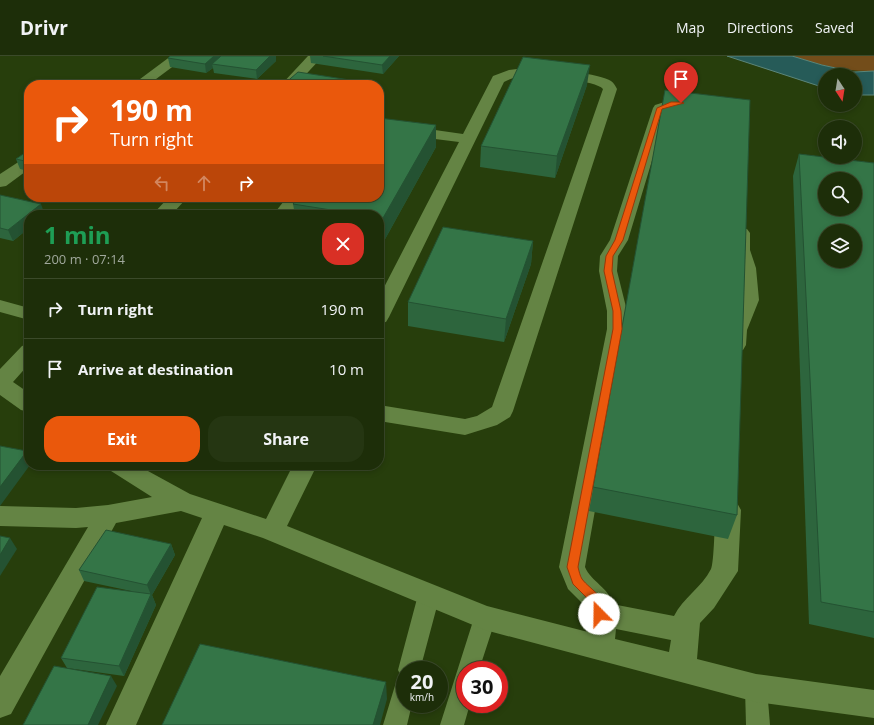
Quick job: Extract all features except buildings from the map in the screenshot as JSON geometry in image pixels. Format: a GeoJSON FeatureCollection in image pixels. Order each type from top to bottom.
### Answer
{"type":"FeatureCollection","features":[{"type":"Feature","properties":{"kind":"street"},"geometry":{"type":"LineString","coordinates":[[145,80],[180,56]]}},
{"type":"Feature","properties":{"kind":"street"},"geometry":{"type":"LineString","coordinates":[[293,80],[316,56]]}},
{"type":"Feature","properties":{"kind":"street"},"geometry":{"type":"LineString","coordinates":[[384,296],[387,282],[469,139],[498,79],[506,74],[530,70],[598,81],[606,84],[610,89],[502,411],[492,419],[477,425],[465,427],[384,414]]}},
{"type":"Feature","properties":{"kind":"street"},"geometry":{"type":"LineString","coordinates":[[600,648],[602,631],[598,601],[577,581],[572,567],[617,329],[617,311],[608,271],[609,256],[619,240],[660,108],[671,104],[681,103],[709,107]]}},
{"type":"Feature","properties":{"kind":"street"},"geometry":{"type":"LineString","coordinates":[[384,128],[469,139]]}},
{"type":"Feature","properties":{"kind":"street"},"geometry":{"type":"LineString","coordinates":[[0,182],[24,165]]}},
{"type":"Feature","properties":{"kind":"street"},"geometry":{"type":"LineString","coordinates":[[166,210],[174,202]]}},
{"type":"Feature","properties":{"kind":"street"},"geometry":{"type":"LineString","coordinates":[[286,210],[292,202]]}},
{"type":"Feature","properties":{"kind":"street"},"geometry":{"type":"LineString","coordinates":[[735,361],[737,330],[749,300],[747,268],[741,250],[741,211]]}},
{"type":"Feature","properties":{"kind":"street"},"geometry":{"type":"LineString","coordinates":[[0,306],[24,313]]}},
{"type":"Feature","properties":{"kind":"street"},"geometry":{"type":"LineString","coordinates":[[24,357],[0,383],[24,400]]}},
{"type":"Feature","properties":{"kind":"street"},"geometry":{"type":"LineString","coordinates":[[127,470],[181,501],[272,531],[485,618],[756,688],[874,704]]}},
{"type":"Feature","properties":{"kind":"street"},"geometry":{"type":"LineString","coordinates":[[272,531],[302,470]]}},
{"type":"Feature","properties":{"kind":"street"},"geometry":{"type":"LineString","coordinates":[[682,669],[687,618],[704,600],[725,570],[729,493]]}},
{"type":"Feature","properties":{"kind":"street"},"geometry":{"type":"LineString","coordinates":[[0,516],[76,518],[108,515],[181,501]]}},
{"type":"Feature","properties":{"kind":"street"},"geometry":{"type":"LineString","coordinates":[[121,725],[217,513]]}},
{"type":"Feature","properties":{"kind":"street"},"geometry":{"type":"LineString","coordinates":[[0,704],[108,515]]}},
{"type":"Feature","properties":{"kind":"street"},"geometry":{"type":"LineString","coordinates":[[599,614],[685,630]]}},
{"type":"Feature","properties":{"kind":"lane"},"geometry":{"type":"LineString","coordinates":[[411,661],[429,595]]}},
{"type":"Feature","properties":{"kind":"lane"},"geometry":{"type":"LineString","coordinates":[[471,661],[485,618]]}},
{"type":"Feature","properties":{"kind":"lane"},"geometry":{"type":"LineString","coordinates":[[756,688],[758,725]]}},
{"type":"Feature","properties":{"kind":"lane"},"geometry":{"type":"LineString","coordinates":[[452,725],[456,711]]}},
{"type":"Feature","properties":{"kind":"lane"},"geometry":{"type":"LineString","coordinates":[[395,725],[398,713]]}},
{"type":"Feature","properties":{"kind":"shaded area"},"geometry":{"type":"Polygon","coordinates":[[[792,56],[874,56],[874,71],[862,71],[862,68],[838,68],[792,56]]]}},
{"type":"Feature","properties":{"kind":"water"},"geometry":{"type":"Polygon","coordinates":[[[727,56],[792,56],[836,68],[818,68],[818,86],[727,56]]]}},
{"type":"Feature","properties":{"kind":"water"},"geometry":{"type":"Polygon","coordinates":[[[874,71],[874,95],[862,95],[862,72],[874,71]]]}},
{"type":"Feature","properties":{"kind":"route"},"geometry":{"type":"LineString","coordinates":[[599,614],[598,601],[577,581],[572,567],[617,329],[617,311],[608,271],[609,256],[619,240],[660,108],[671,104],[681,103]]}}]}
